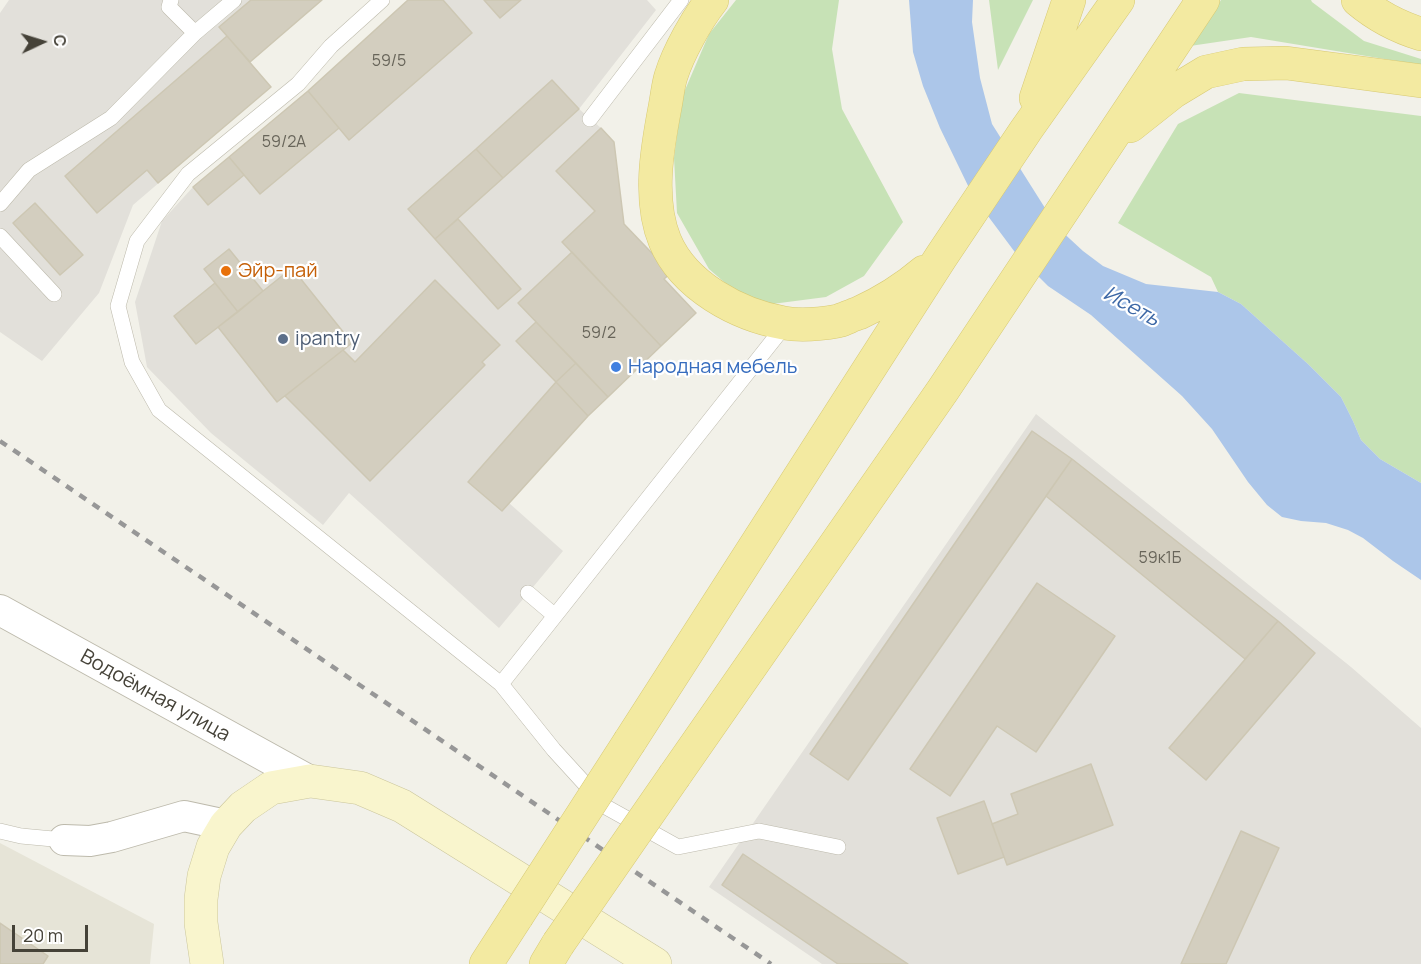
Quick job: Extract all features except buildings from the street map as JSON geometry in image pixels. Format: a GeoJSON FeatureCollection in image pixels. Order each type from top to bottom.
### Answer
{"type":"FeatureCollection","features":[{"type":"Feature","properties":{"kind":"main road"},"geometry":{"type":"LineString","coordinates":[[1026,130],[1069,0]]}},
{"type":"Feature","properties":{"kind":"main road"},"geometry":{"type":"LineString","coordinates":[[486,964],[941,257],[1026,130],[1118,0]]}},
{"type":"Feature","properties":{"kind":"main road"},"geometry":{"type":"LineString","coordinates":[[552,954],[943,390],[1203,0]]}},
{"type":"Feature","properties":{"kind":"main road"},"geometry":{"type":"LineString","coordinates":[[1358,0],[1373,13],[1421,34]]}},
{"type":"Feature","properties":{"kind":"main road"},"geometry":{"type":"LineString","coordinates":[[698,2],[687,41],[671,76],[660,138],[656,192],[658,220],[666,243],[696,283],[723,302],[752,315],[786,324],[840,321],[876,305],[906,287],[941,257]]}},
{"type":"Feature","properties":{"kind":"main road"},"geometry":{"type":"LineString","coordinates":[[1105,145],[1173,92],[1206,72],[1243,64],[1286,63],[1421,81]]}},
{"type":"Feature","properties":{"kind":"street","name":"Водоёмная улица"},"geometry":{"type":"LineString","coordinates":[[0,610],[310,781]]}},
{"type":"Feature","properties":{"kind":"street"},"geometry":{"type":"LineString","coordinates":[[207,964],[201,923],[201,899],[204,876],[213,847],[226,825],[243,807],[271,788],[310,781],[360,788],[402,806],[655,964]]}},
{"type":"Feature","properties":{"kind":"street"},"geometry":{"type":"LineString","coordinates":[[64,840],[90,841],[112,837],[184,816],[226,825]]}},
{"type":"Feature","properties":{"kind":"lane"},"geometry":{"type":"LineString","coordinates":[[171,0],[169,7],[195,33]]}},
{"type":"Feature","properties":{"kind":"lane"},"geometry":{"type":"LineString","coordinates":[[0,204],[29,170],[111,118],[195,33],[234,0]]}},
{"type":"Feature","properties":{"kind":"lane"},"geometry":{"type":"LineString","coordinates":[[382,0],[331,46],[298,84],[188,174],[137,241],[118,306],[132,362],[159,411],[501,684],[554,750],[606,807],[678,847],[759,831],[838,847]]}},
{"type":"Feature","properties":{"kind":"lane"},"geometry":{"type":"LineString","coordinates":[[590,119],[698,2]]}},
{"type":"Feature","properties":{"kind":"lane"},"geometry":{"type":"LineString","coordinates":[[0,236],[54,294]]}},
{"type":"Feature","properties":{"kind":"lane"},"geometry":{"type":"LineString","coordinates":[[501,684],[786,324]]}},
{"type":"Feature","properties":{"kind":"lane"},"geometry":{"type":"LineString","coordinates":[[528,592],[554,615]]}},
{"type":"Feature","properties":{"kind":"lane"},"geometry":{"type":"LineString","coordinates":[[0,831],[21,836],[64,840]]}},
{"type":"Feature","properties":{"kind":"shaded area"},"geometry":{"type":"Polygon","coordinates":[[[9,0],[322,0],[250,62],[271,87],[133,205],[99,293],[42,361],[0,332],[0,13],[9,0]]]}},
{"type":"Feature","properties":{"kind":"shaded area"},"geometry":{"type":"Polygon","coordinates":[[[408,0],[647,0],[656,10],[579,109],[614,142],[624,224],[671,273],[664,279],[696,313],[588,416],[509,503],[563,551],[499,628],[349,493],[323,525],[211,433],[147,367],[135,302],[162,221],[193,187],[308,91],[408,0]]]}},
{"type":"Feature","properties":{"kind":"shaded area"},"geometry":{"type":"Polygon","coordinates":[[[1036,414],[1351,667],[1421,728],[1421,964],[822,964],[709,887],[1036,414]]]}},
{"type":"Feature","properties":{"kind":"shaded area"},"geometry":{"type":"Polygon","coordinates":[[[0,843],[154,924],[150,964],[0,964],[0,843]]]}},
{"type":"Feature","properties":{"kind":"green space"},"geometry":{"type":"Polygon","coordinates":[[[736,0],[839,0],[832,49],[842,109],[903,222],[864,276],[826,297],[772,304],[738,294],[709,269],[677,213],[674,158],[682,97],[709,34],[736,0]]]}},
{"type":"Feature","properties":{"kind":"green space"},"geometry":{"type":"Polygon","coordinates":[[[989,0],[1033,0],[998,70],[989,0]]]}},
{"type":"Feature","properties":{"kind":"green space"},"geometry":{"type":"Polygon","coordinates":[[[1221,0],[1311,0],[1364,41],[1421,59],[1421,65],[1251,37],[1190,46],[1221,0]]]}},
{"type":"Feature","properties":{"kind":"green space"},"geometry":{"type":"Polygon","coordinates":[[[1239,93],[1421,116],[1421,483],[1380,459],[1361,440],[1341,397],[1241,304],[1218,292],[1211,277],[1118,223],[1178,124],[1239,93]]]}},
{"type":"Feature","properties":{"kind":"water","name":"Исеть"},"geometry":{"type":"Polygon","coordinates":[[[909,0],[973,0],[972,22],[980,78],[992,124],[1057,227],[1103,266],[1146,284],[1218,292],[1241,304],[1341,397],[1361,440],[1380,459],[1421,483],[1421,580],[1363,538],[1348,530],[1326,523],[1282,517],[1267,505],[1248,482],[1212,429],[1182,396],[1091,315],[1048,286],[1017,255],[973,196],[940,128],[923,86],[913,52],[909,0]]]}},
{"type":"Feature","properties":{"kind":"railway"},"geometry":{"type":"LineString","coordinates":[[0,441],[771,964]]}},
{"type":"Feature","properties":{"kind":"place","name":"Эйр-пай"},"geometry":{"type":"Point","coordinates":[226,271]}},
{"type":"Feature","properties":{"kind":"place","name":"ipantry"},"geometry":{"type":"Point","coordinates":[283,339]}},
{"type":"Feature","properties":{"kind":"place","name":"Народная мебель"},"geometry":{"type":"Point","coordinates":[616,367]}}]}
